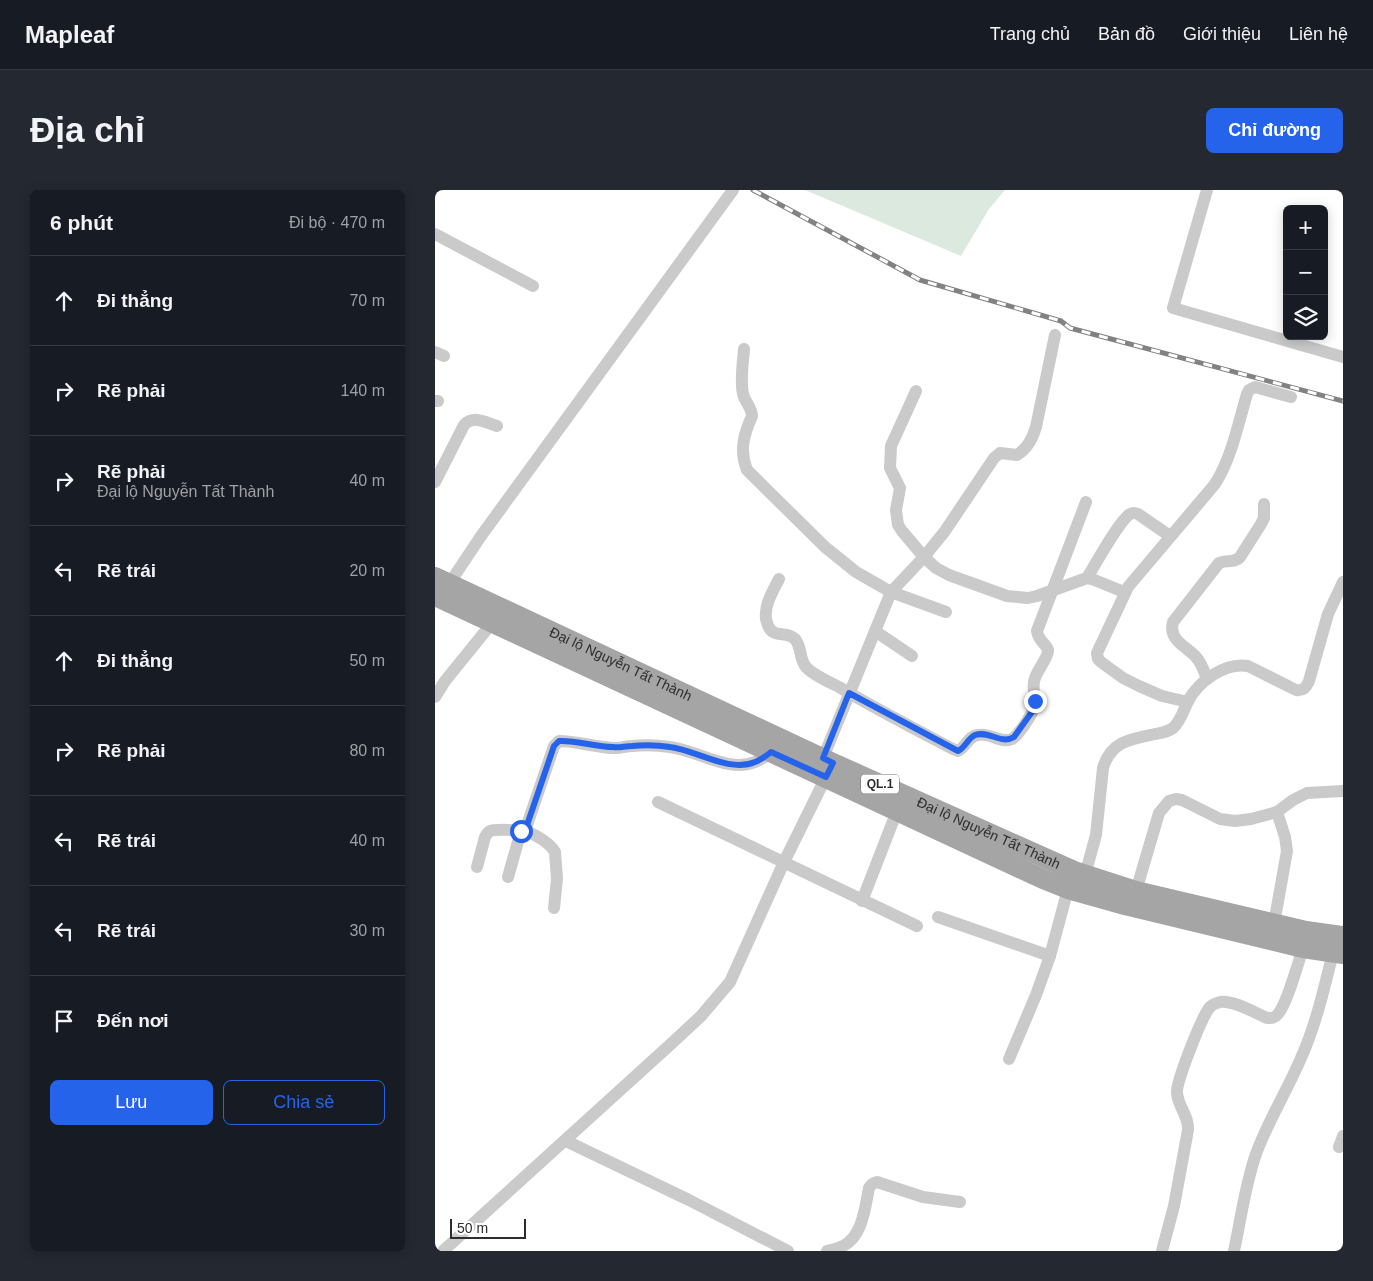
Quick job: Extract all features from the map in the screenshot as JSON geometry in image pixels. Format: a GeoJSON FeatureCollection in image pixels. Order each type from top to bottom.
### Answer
{"type":"FeatureCollection","features":[{"type":"Feature","properties":{"kind":"main road","name":"Đại lộ Nguyễn Tất Thành"},"geometry":{"type":"LineString","coordinates":[[440,589],[492,622],[771,752],[827,766],[897,811],[1043,879],[1076,878],[1135,891],[1306,931],[1340,947]]}},
{"type":"Feature","properties":{"kind":"main road","name":"Đại lộ Nguyễn Tất Thành"},"geometry":{"type":"LineString","coordinates":[[440,589],[1076,878],[1125,905],[1303,948],[1340,947]]}},
{"type":"Feature","properties":{"kind":"street"},"geometry":{"type":"LineString","coordinates":[[440,589],[481,536],[733,190]]}},
{"type":"Feature","properties":{"kind":"street"},"geometry":{"type":"LineString","coordinates":[[1207,190],[1173,308],[1343,357]]}},
{"type":"Feature","properties":{"kind":"street"},"geometry":{"type":"LineString","coordinates":[[438,240],[533,286]]}},
{"type":"Feature","properties":{"kind":"street"},"geometry":{"type":"LineString","coordinates":[[443,1251],[701,1016],[730,982],[827,766],[849,693],[891,592],[945,531],[994,458],[1000,453],[1017,455],[1031,441],[1036,427],[1055,335]]}},
{"type":"Feature","properties":{"kind":"street"},"geometry":{"type":"LineString","coordinates":[[744,349],[743,392],[752,413],[743,438],[744,461],[747,470],[825,547],[856,572],[891,592],[946,612]]}},
{"type":"Feature","properties":{"kind":"street"},"geometry":{"type":"LineString","coordinates":[[1188,702],[1163,696],[1123,678],[1098,659],[1097,653],[1124,592],[1215,484],[1221,474],[1228,460],[1249,390],[1255,388],[1291,397]]}},
{"type":"Feature","properties":{"kind":"street"},"geometry":{"type":"LineString","coordinates":[[916,391],[891,446],[890,468],[900,488],[896,510],[898,525],[923,557],[936,568],[949,575],[1007,596],[1028,598],[1037,596],[1087,578],[1124,592]]}},
{"type":"Feature","properties":{"kind":"street"},"geometry":{"type":"LineString","coordinates":[[435,482],[465,425],[469,421],[479,420],[497,426]]}},
{"type":"Feature","properties":{"kind":"street"},"geometry":{"type":"LineString","coordinates":[[779,579],[766,609],[769,628],[775,634],[791,636],[795,640],[802,661],[807,669],[958,751],[973,736],[977,735],[982,734],[1009,740],[1020,730],[1034,709],[1033,682],[1048,654],[1048,649],[1039,640],[1037,631],[1086,502]]}},
{"type":"Feature","properties":{"kind":"street"},"geometry":{"type":"LineString","coordinates":[[1207,679],[1203,666],[1196,657],[1174,637],[1173,622],[1219,563],[1224,561],[1232,562],[1240,557],[1264,518],[1264,504]]}},
{"type":"Feature","properties":{"kind":"street"},"geometry":{"type":"LineString","coordinates":[[1087,578],[1117,529],[1130,514],[1138,514],[1170,536]]}},
{"type":"Feature","properties":{"kind":"street"},"geometry":{"type":"LineString","coordinates":[[1009,1059],[1036,995],[1076,878],[1096,835],[1101,781],[1105,761],[1115,748],[1123,742],[1132,738],[1164,733],[1174,727],[1198,686],[1227,668],[1242,665],[1248,666],[1296,690],[1305,689],[1328,614],[1343,582]]}},
{"type":"Feature","properties":{"kind":"street"},"geometry":{"type":"LineString","coordinates":[[435,698],[445,682],[492,622]]}},
{"type":"Feature","properties":{"kind":"street"},"geometry":{"type":"LineString","coordinates":[[875,630],[912,656]]}},
{"type":"Feature","properties":{"kind":"street"},"geometry":{"type":"LineString","coordinates":[[508,877],[554,746],[559,741],[618,748],[656,745],[671,747],[725,764],[736,765],[748,765],[757,762],[771,752]]}},
{"type":"Feature","properties":{"kind":"street"},"geometry":{"type":"LineString","coordinates":[[1135,891],[1159,813],[1169,801],[1182,800],[1220,819],[1235,821],[1277,812],[1293,800],[1307,793],[1343,791]]}},
{"type":"Feature","properties":{"kind":"street"},"geometry":{"type":"LineString","coordinates":[[657,802],[917,926]]}},
{"type":"Feature","properties":{"kind":"street"},"geometry":{"type":"LineString","coordinates":[[862,901],[897,811]]}},
{"type":"Feature","properties":{"kind":"street"},"geometry":{"type":"LineString","coordinates":[[1274,924],[1287,851],[1285,837],[1277,812]]}},
{"type":"Feature","properties":{"kind":"street"},"geometry":{"type":"LineString","coordinates":[[477,867],[485,837],[492,830],[523,831],[545,842],[555,852],[557,879],[554,908]]}},
{"type":"Feature","properties":{"kind":"street"},"geometry":{"type":"LineString","coordinates":[[938,917],[1050,956]]}},
{"type":"Feature","properties":{"kind":"street"},"geometry":{"type":"LineString","coordinates":[[1234,1251],[1255,1156],[1265,1131],[1302,1057],[1340,947]]}},
{"type":"Feature","properties":{"kind":"street"},"geometry":{"type":"LineString","coordinates":[[1162,1251],[1174,1206],[1189,1130],[1189,1122],[1179,1101],[1178,1086],[1207,1012],[1213,1004],[1224,1002],[1238,1005],[1267,1018],[1277,1016],[1283,1006],[1303,948]]}},
{"type":"Feature","properties":{"kind":"street"},"geometry":{"type":"LineString","coordinates":[[566,1140],[788,1251]]}},
{"type":"Feature","properties":{"kind":"street"},"geometry":{"type":"LineString","coordinates":[[827,1251],[842,1247],[857,1232],[863,1218],[871,1184],[877,1182],[923,1197],[960,1202]]}},
{"type":"Feature","properties":{"kind":"shaded area"},"geometry":{"type":"Polygon","coordinates":[[[805,190],[1005,190],[989,209],[961,256],[805,190]]]}},
{"type":"Feature","properties":{"kind":"railway"},"geometry":{"type":"LineString","coordinates":[[753,190],[920,280],[1061,321],[1070,328],[1343,401]]}},
{"type":"Feature","properties":{"kind":"route"},"geometry":{"type":"LineString","coordinates":[[521,831],[525,831],[554,746],[559,741],[618,748],[656,745],[671,747],[725,764],[736,765],[748,765],[757,762],[771,752],[826,777],[833,763],[823,758],[849,693],[958,751],[973,736],[982,734],[1005,740],[1014,737],[1034,709],[1035,701]]}}]}
